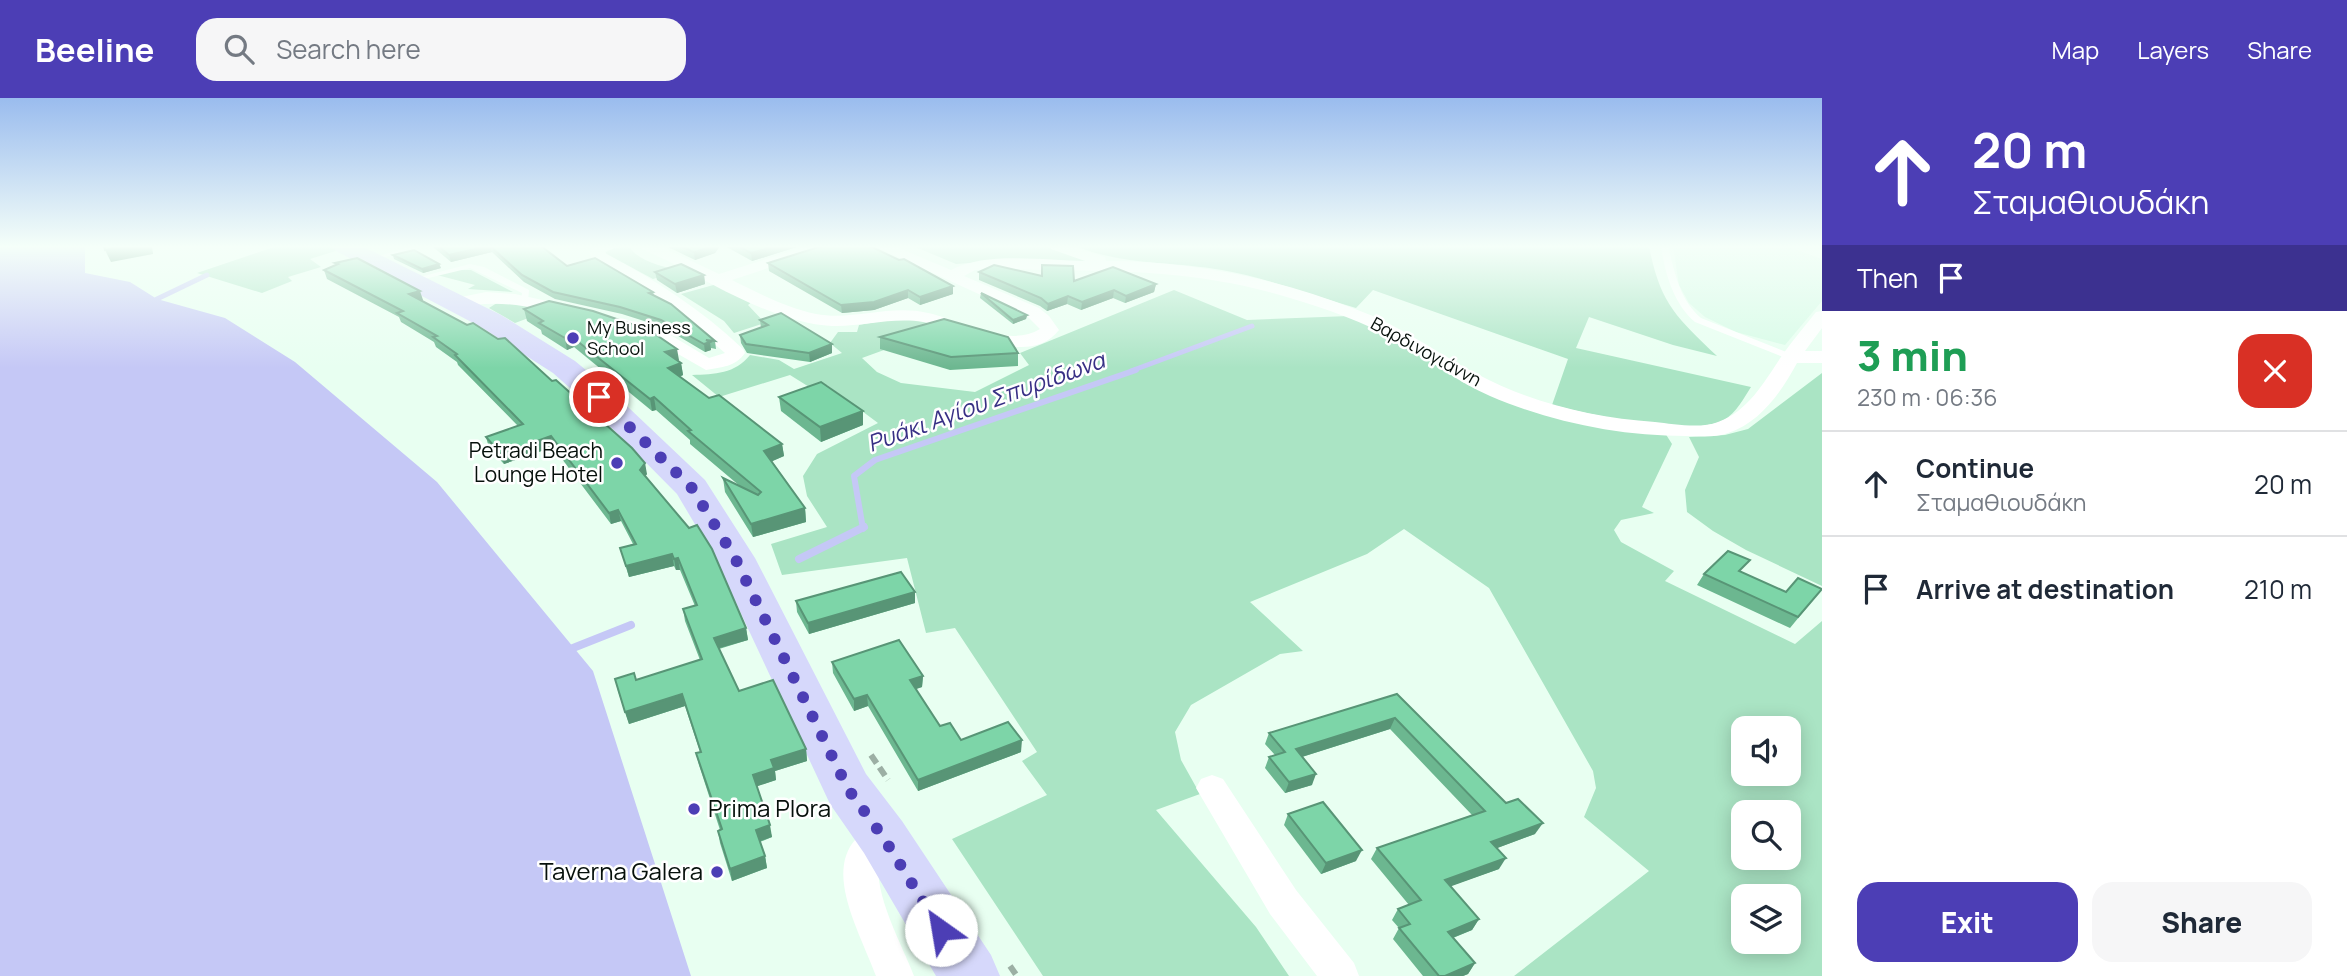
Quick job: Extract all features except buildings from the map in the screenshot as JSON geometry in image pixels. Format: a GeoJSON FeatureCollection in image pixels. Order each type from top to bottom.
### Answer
{"type":"FeatureCollection","features":[{"type":"Feature","properties":{"kind":"main road"},"geometry":{"type":"LineString","coordinates":[[441,287],[457,303],[564,367],[599,397],[692,488],[735,558],[848,789],[990,970]]}},
{"type":"Feature","properties":{"kind":"street"},"geometry":{"type":"LineString","coordinates":[[457,303],[486,296],[524,300],[603,318],[656,334],[706,364],[729,360],[736,353],[707,323],[652,287]]}},
{"type":"Feature","properties":{"kind":"street"},"geometry":{"type":"LineString","coordinates":[[737,287],[807,318],[848,321],[889,314],[923,316],[1005,341],[1028,341],[1044,336],[1050,330],[1036,313],[970,287]]}},
{"type":"Feature","properties":{"kind":"street","name":"Βαρδινογιάννη"},"geometry":{"type":"LineString","coordinates":[[1264,287],[1340,309],[1406,337],[1473,380],[1565,413],[1624,425],[1675,431],[1721,429],[1751,412],[1822,316]]}},
{"type":"Feature","properties":{"kind":"street"},"geometry":{"type":"LineString","coordinates":[[1791,357],[1822,357]]}},
{"type":"Feature","properties":{"kind":"street"},"geometry":{"type":"LineString","coordinates":[[1212,788],[1283,902],[1340,976]]}},
{"type":"Feature","properties":{"kind":"street"},"geometry":{"type":"LineString","coordinates":[[883,837],[871,844],[863,854],[860,878],[895,976]]}},
{"type":"Feature","properties":{"kind":"lane"},"geometry":{"type":"LineString","coordinates":[[516,287],[526,292],[524,300]]}},
{"type":"Feature","properties":{"kind":"lane"},"geometry":{"type":"LineString","coordinates":[[1676,287],[1687,313],[1698,320],[1791,357]]}},
{"type":"Feature","properties":{"kind":"path"},"geometry":{"type":"LineString","coordinates":[[868,751],[890,783]]}},
{"type":"Feature","properties":{"kind":"path"},"geometry":{"type":"LineString","coordinates":[[990,970],[1017,976]]}},
{"type":"Feature","properties":{"kind":"shaded area"},"geometry":{"type":"Polygon","coordinates":[[[242,287],[277,287],[262,293],[242,287]]]}},
{"type":"Feature","properties":{"kind":"shaded area"},"geometry":{"type":"Polygon","coordinates":[[[503,287],[513,292],[468,289],[503,287]]]}},
{"type":"Feature","properties":{"kind":"shaded area"},"geometry":{"type":"Polygon","coordinates":[[[706,287],[724,287],[754,300],[748,305],[765,323],[734,333],[724,321],[681,294],[706,287]]]}},
{"type":"Feature","properties":{"kind":"shaded area"},"geometry":{"type":"Polygon","coordinates":[[[1288,287],[1660,287],[1680,319],[1717,356],[1673,345],[1589,317],[1576,348],[1751,387],[1728,417],[1708,425],[1664,426],[1590,414],[1552,405],[1568,359],[1373,290],[1356,308],[1288,287]]]}},
{"type":"Feature","properties":{"kind":"shaded area"},"geometry":{"type":"Polygon","coordinates":[[[1680,287],[1822,287],[1822,301],[1785,345],[1736,332],[1705,317],[1689,303],[1680,287]]]}},
{"type":"Feature","properties":{"kind":"shaded area"},"geometry":{"type":"Polygon","coordinates":[[[1174,290],[1247,320],[1349,316],[1375,326],[1517,402],[1665,433],[1672,444],[1642,507],[1654,513],[1621,520],[1614,530],[1621,542],[1674,571],[1665,581],[1795,644],[1822,621],[1822,976],[1514,976],[1649,871],[1584,817],[1596,788],[1593,771],[1489,588],[1404,529],[1367,554],[1250,602],[1303,651],[1280,654],[1191,705],[1175,732],[1181,760],[1200,794],[1156,810],[1256,927],[1289,976],[1043,976],[952,839],[1047,795],[1022,761],[1037,752],[955,628],[926,633],[907,558],[782,575],[771,544],[827,527],[807,496],[803,476],[817,454],[878,423],[827,385],[814,390],[790,375],[719,397],[692,375],[731,369],[750,355],[779,360],[794,369],[842,353],[830,343],[838,332],[857,332],[859,325],[904,317],[930,321],[924,334],[880,345],[884,350],[862,358],[877,372],[901,383],[975,392],[1029,365],[1020,353],[1174,290]]]}},
{"type":"Feature","properties":{"kind":"shaded area"},"geometry":{"type":"Polygon","coordinates":[[[500,301],[550,310],[515,323],[489,308],[500,301]]]}},
{"type":"Feature","properties":{"kind":"shaded area"},"geometry":{"type":"Polygon","coordinates":[[[1822,373],[1822,586],[1713,531],[1687,512],[1685,490],[1699,457],[1689,437],[1725,435],[1748,429],[1822,373]]]}},
{"type":"Feature","properties":{"kind":"water"},"geometry":{"type":"Polygon","coordinates":[[[0,287],[138,287],[157,299],[225,318],[295,362],[437,482],[593,671],[691,976],[0,976],[0,287]]]}},
{"type":"Feature","properties":{"kind":"waterway"},"geometry":{"type":"LineString","coordinates":[[157,299],[182,287]]}},
{"type":"Feature","properties":{"kind":"waterway","name":"Ρυάκι Αγίου Σπυρίδωνα"},"geometry":{"type":"LineString","coordinates":[[1131,371],[1252,326]]}},
{"type":"Feature","properties":{"kind":"waterway","name":"Ρυάκι Αγίου Σπυρίδωνα"},"geometry":{"type":"LineString","coordinates":[[863,528],[854,476],[875,460],[1136,370]]}},
{"type":"Feature","properties":{"kind":"waterway","name":"Ρυάκι Αγίου Σπυρίδωνα"},"geometry":{"type":"LineString","coordinates":[[799,559],[863,528]]}},
{"type":"Feature","properties":{"kind":"waterway"},"geometry":{"type":"LineString","coordinates":[[573,648],[631,625]]}},
{"type":"Feature","properties":{"kind":"place","name":"My Business School"},"geometry":{"type":"Point","coordinates":[573,338]}},
{"type":"Feature","properties":{"kind":"place","name":"Petradi Beach Lounge Hotel"},"geometry":{"type":"Point","coordinates":[617,463]}},
{"type":"Feature","properties":{"kind":"place","name":"Prima Plora"},"geometry":{"type":"Point","coordinates":[694,809]}},
{"type":"Feature","properties":{"kind":"place","name":"Taverna Galera"},"geometry":{"type":"Point","coordinates":[717,872]}},
{"type":"Feature","properties":{"kind":"route"},"geometry":{"type":"LineString","coordinates":[[599,397],[692,488],[735,558],[848,789],[883,837],[941,930]]}}]}
